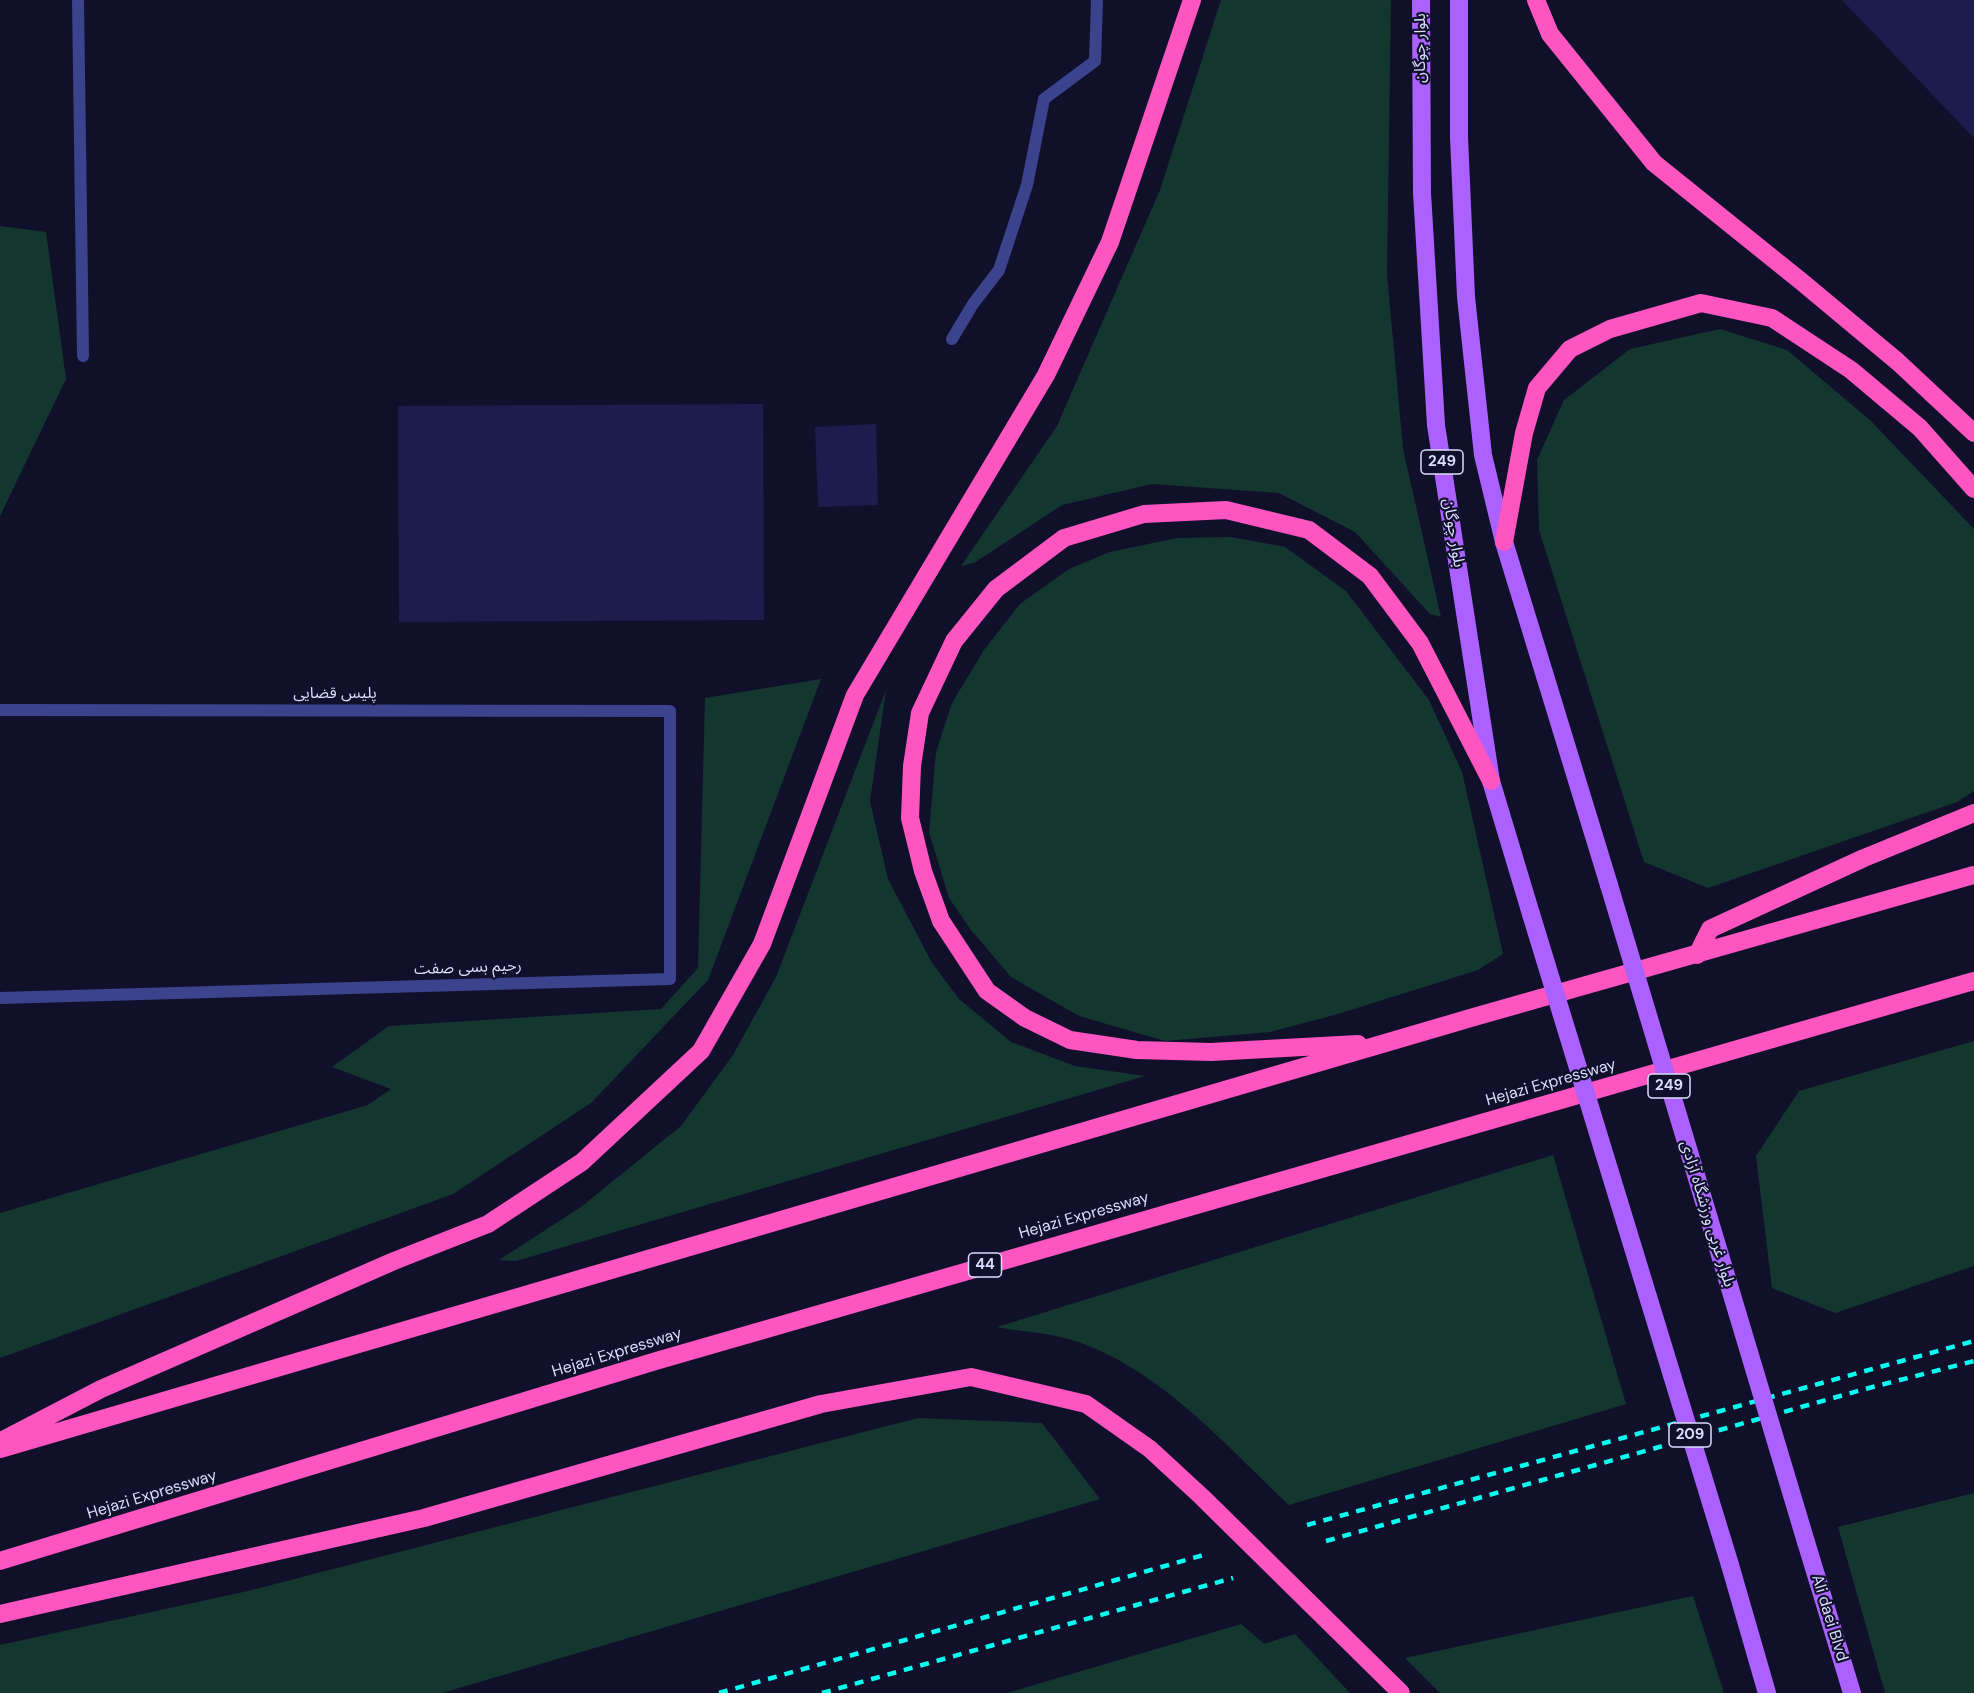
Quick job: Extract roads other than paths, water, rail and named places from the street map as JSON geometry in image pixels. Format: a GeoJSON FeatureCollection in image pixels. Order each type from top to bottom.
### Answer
{"type":"FeatureCollection","features":[{"type":"Feature","properties":{"kind":"highway"},"geometry":{"type":"LineString","coordinates":[[0,1441],[101,1389],[394,1261],[488,1224],[582,1162],[701,1051],[762,944],[855,695],[1046,375],[1110,242],[1192,0]]}},
{"type":"Feature","properties":{"kind":"highway"},"geometry":{"type":"LineString","coordinates":[[1536,0],[1550,34],[1653,163],[1898,362],[1974,433]]}},
{"type":"Feature","properties":{"kind":"highway"},"geometry":{"type":"LineString","coordinates":[[1504,542],[1524,433],[1537,388],[1570,349],[1610,328],[1701,303],[1772,318],[1851,370],[1920,428],[1974,489]]}},
{"type":"Feature","properties":{"kind":"highway"},"geometry":{"type":"LineString","coordinates":[[1393,1042],[1210,1052],[1137,1050],[1070,1040],[1025,1018],[987,991],[941,921],[923,871],[910,818],[912,766],[920,713],[954,641],[996,589],[1064,538],[1144,514],[1226,510],[1309,530],[1370,576],[1420,643],[1491,781]]}},
{"type":"Feature","properties":{"kind":"highway"},"geometry":{"type":"LineString","coordinates":[[1697,955],[1710,929],[1864,858],[1974,813]]}},
{"type":"Feature","properties":{"kind":"highway"},"geometry":{"type":"LineString","coordinates":[[0,1449],[1393,1042],[1974,875]]}},
{"type":"Feature","properties":{"kind":"highway","name":"Hejazi Expressway"},"geometry":{"type":"LineString","coordinates":[[0,1562],[656,1361],[1974,981]]}},
{"type":"Feature","properties":{"kind":"highway"},"geometry":{"type":"LineString","coordinates":[[0,1614],[424,1518],[821,1404],[971,1377],[1086,1404],[1149,1449],[1202,1497],[1401,1693]]}},
{"type":"Feature","properties":{"kind":"main road","name":"بلوار چوگان"},"geometry":{"type":"LineString","coordinates":[[1421,0],[1422,193],[1436,425],[1491,781],[1651,1305]]}},
{"type":"Feature","properties":{"kind":"main road","name":"249"},"geometry":{"type":"LineString","coordinates":[[1459,0],[1459,137],[1466,297],[1483,455],[1504,542]]}},
{"type":"Feature","properties":{"kind":"main road","name":"بلوار غربی ورزشگاه آزادی"},"geometry":{"type":"LineString","coordinates":[[1504,542],[1806,1542]]}},
{"type":"Feature","properties":{"kind":"main road","name":"209"},"geometry":{"type":"LineString","coordinates":[[1651,1305],[1767,1693]]}},
{"type":"Feature","properties":{"kind":"main road","name":"Ali daei Blvd"},"geometry":{"type":"LineString","coordinates":[[1806,1542],[1852,1693]]}},
{"type":"Feature","properties":{"kind":"street"},"geometry":{"type":"LineString","coordinates":[[78,0],[83,356]]}},
{"type":"Feature","properties":{"kind":"street"},"geometry":{"type":"LineString","coordinates":[[952,339],[973,304],[999,270],[1027,185],[1044,99],[1095,61],[1097,0]]}},
{"type":"Feature","properties":{"kind":"street","name":"پلیس قضایی"},"geometry":{"type":"LineString","coordinates":[[0,710],[670,711]]}},
{"type":"Feature","properties":{"kind":"street","name":"رحیم بسی صفت"},"geometry":{"type":"LineString","coordinates":[[0,998],[670,979],[670,711]]}},
{"type":"Feature","properties":{"kind":"railway"},"geometry":{"type":"LineString","coordinates":[[1307,1525],[1974,1341]]}},
{"type":"Feature","properties":{"kind":"railway"},"geometry":{"type":"LineString","coordinates":[[1326,1541],[1865,1389],[1974,1361]]}},
{"type":"Feature","properties":{"kind":"railway"},"geometry":{"type":"LineString","coordinates":[[719,1693],[1207,1554]]}},
{"type":"Feature","properties":{"kind":"railway"},"geometry":{"type":"LineString","coordinates":[[822,1693],[1233,1578]]}}]}
